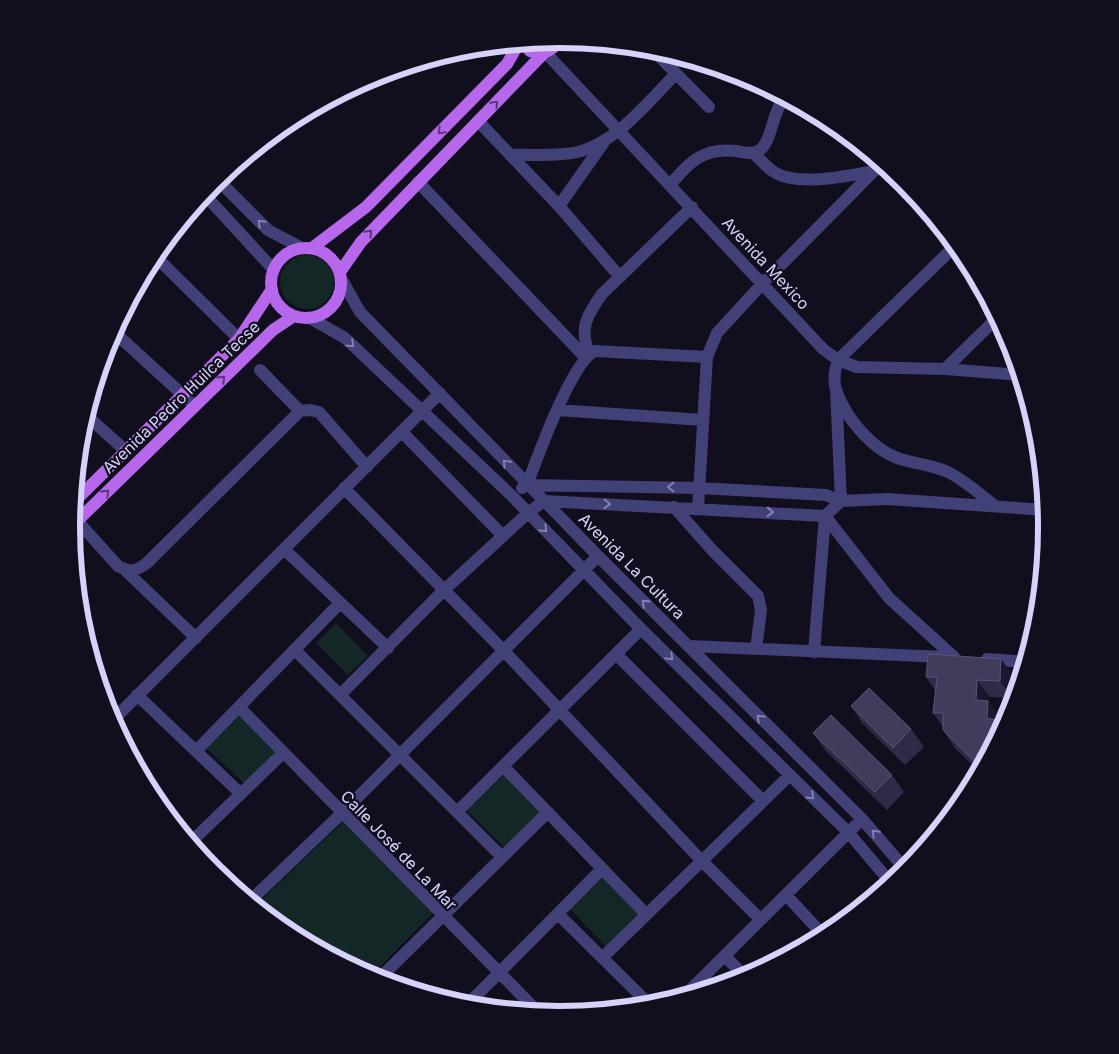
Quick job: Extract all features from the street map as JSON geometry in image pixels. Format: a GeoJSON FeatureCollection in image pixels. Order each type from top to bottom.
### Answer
{"type":"FeatureCollection","features":[{"type":"Feature","properties":{"kind":"main road"},"geometry":{"type":"LineString","coordinates":[[514,50],[506,64],[366,207],[307,248],[285,255],[274,270],[272,289],[280,305],[294,316],[310,318],[318,316],[333,306],[340,293],[341,276],[360,242],[549,48]]}},
{"type":"Feature","properties":{"kind":"main road"},"geometry":{"type":"LineString","coordinates":[[528,49],[530,51],[544,52]]}},
{"type":"Feature","properties":{"kind":"main road"},"geometry":{"type":"LineString","coordinates":[[307,248],[329,256],[341,276]]}},
{"type":"Feature","properties":{"kind":"main road","name":"Avenida Pedro Huilca Tecse"},"geometry":{"type":"LineString","coordinates":[[81,495],[238,339],[272,289]]}},
{"type":"Feature","properties":{"kind":"main road","name":"Avenida Pedro Huilca Tecse"},"geometry":{"type":"LineString","coordinates":[[80,515],[273,330],[294,316]]}},
{"type":"Feature","properties":{"kind":"street","name":"Avenida Mexico"},"geometry":{"type":"LineString","coordinates":[[544,52],[692,207],[823,349],[838,360],[857,367],[945,369],[1014,374]]}},
{"type":"Feature","properties":{"kind":"street"},"geometry":{"type":"LineString","coordinates":[[664,60],[709,107]]}},
{"type":"Feature","properties":{"kind":"street"},"geometry":{"type":"LineString","coordinates":[[510,155],[577,152],[605,140],[618,130],[676,74]]}},
{"type":"Feature","properties":{"kind":"street"},"geometry":{"type":"LineString","coordinates":[[753,153],[765,145],[781,102]]}},
{"type":"Feature","properties":{"kind":"street"},"geometry":{"type":"LineString","coordinates":[[478,121],[559,206],[620,277]]}},
{"type":"Feature","properties":{"kind":"street"},"geometry":{"type":"LineString","coordinates":[[559,206],[605,140]]}},
{"type":"Feature","properties":{"kind":"street"},"geometry":{"type":"LineString","coordinates":[[670,185],[685,168],[701,155],[722,150],[753,153],[774,172],[786,176],[834,178],[877,167]]}},
{"type":"Feature","properties":{"kind":"street"},"geometry":{"type":"LineString","coordinates":[[698,508],[707,357],[717,333],[763,283],[878,167]]}},
{"type":"Feature","properties":{"kind":"street"},"geometry":{"type":"LineString","coordinates":[[418,182],[587,355]]}},
{"type":"Feature","properties":{"kind":"street"},"geometry":{"type":"LineString","coordinates":[[223,186],[268,230],[307,248]]}},
{"type":"Feature","properties":{"kind":"street"},"geometry":{"type":"LineString","coordinates":[[209,200],[274,270]]}},
{"type":"Feature","properties":{"kind":"street"},"geometry":{"type":"LineString","coordinates":[[587,355],[583,334],[592,308],[602,294],[692,207]]}},
{"type":"Feature","properties":{"kind":"street"},"geometry":{"type":"LineString","coordinates":[[814,652],[825,516],[841,501],[835,371],[838,360],[951,250]]}},
{"type":"Feature","properties":{"kind":"street"},"geometry":{"type":"LineString","coordinates":[[161,262],[238,339]]}},
{"type":"Feature","properties":{"kind":"street","name":"Avenida La Cultura"},"geometry":{"type":"LineString","coordinates":[[341,276],[360,312],[527,485],[862,819],[901,864]]}},
{"type":"Feature","properties":{"kind":"street"},"geometry":{"type":"LineString","coordinates":[[310,318],[345,338],[512,496],[641,629],[848,832],[887,878]]}},
{"type":"Feature","properties":{"kind":"street"},"geometry":{"type":"LineString","coordinates":[[945,369],[993,322]]}},
{"type":"Feature","properties":{"kind":"street"},"geometry":{"type":"LineString","coordinates":[[120,336],[195,406]]}},
{"type":"Feature","properties":{"kind":"street"},"geometry":{"type":"LineString","coordinates":[[512,496],[527,485],[557,410],[587,355],[595,351],[707,357]]}},
{"type":"Feature","properties":{"kind":"street"},"geometry":{"type":"LineString","coordinates":[[260,370],[300,411]]}},
{"type":"Feature","properties":{"kind":"street"},"geometry":{"type":"LineString","coordinates":[[836,389],[855,422],[870,441],[898,459],[926,464],[950,474],[994,506]]}},
{"type":"Feature","properties":{"kind":"street"},"geometry":{"type":"LineString","coordinates":[[118,715],[440,393]]}},
{"type":"Feature","properties":{"kind":"street"},"geometry":{"type":"LineString","coordinates":[[126,571],[137,571],[147,563],[300,411],[310,410],[323,416],[367,467]]}},
{"type":"Feature","properties":{"kind":"street"},"geometry":{"type":"LineString","coordinates":[[557,410],[703,420]]}},
{"type":"Feature","properties":{"kind":"street"},"geometry":{"type":"LineString","coordinates":[[92,420],[126,451]]}},
{"type":"Feature","properties":{"kind":"street"},"geometry":{"type":"LineString","coordinates":[[402,432],[503,536]]}},
{"type":"Feature","properties":{"kind":"street"},"geometry":{"type":"LineString","coordinates":[[527,485],[699,488],[826,495],[841,501],[887,499],[1038,509]]}},
{"type":"Feature","properties":{"kind":"street"},"geometry":{"type":"LineString","coordinates":[[344,488],[443,591],[504,651],[700,859],[760,919]]}},
{"type":"Feature","properties":{"kind":"street"},"geometry":{"type":"LineString","coordinates":[[340,695],[443,591],[528,513],[544,501],[825,516],[889,598],[963,658]]}},
{"type":"Feature","properties":{"kind":"street"},"geometry":{"type":"LineString","coordinates":[[674,507],[712,550],[758,596],[761,610],[756,649]]}},
{"type":"Feature","properties":{"kind":"street"},"geometry":{"type":"LineString","coordinates":[[80,527],[118,566],[126,571],[196,638]]}},
{"type":"Feature","properties":{"kind":"street"},"geometry":{"type":"LineString","coordinates":[[284,549],[339,604],[388,648]]}},
{"type":"Feature","properties":{"kind":"street"},"geometry":{"type":"LineString","coordinates":[[254,897],[341,814],[598,556]]}},
{"type":"Feature","properties":{"kind":"street"},"geometry":{"type":"LineString","coordinates":[[196,751],[339,604]]}},
{"type":"Feature","properties":{"kind":"street"},"geometry":{"type":"LineString","coordinates":[[457,812],[641,629]]}},
{"type":"Feature","properties":{"kind":"street"},"geometry":{"type":"LineString","coordinates":[[690,646],[1020,662]]}},
{"type":"Feature","properties":{"kind":"street"},"geometry":{"type":"LineString","coordinates":[[295,650],[502,857]]}},
{"type":"Feature","properties":{"kind":"street"},"geometry":{"type":"LineString","coordinates":[[616,654],[762,800]]}},
{"type":"Feature","properties":{"kind":"street"},"geometry":{"type":"LineString","coordinates":[[137,695],[241,794]]}},
{"type":"Feature","properties":{"kind":"street","name":"Calle José de La Mar"},"geometry":{"type":"LineString","coordinates":[[239,707],[341,814],[531,1005]]}},
{"type":"Feature","properties":{"kind":"street"},"geometry":{"type":"LineString","coordinates":[[195,838],[283,753]]}},
{"type":"Feature","properties":{"kind":"street"},"geometry":{"type":"LineString","coordinates":[[503,766],[646,914]]}},
{"type":"Feature","properties":{"kind":"street"},"geometry":{"type":"LineString","coordinates":[[602,956],[700,859],[790,775]]}},
{"type":"Feature","properties":{"kind":"street"},"geometry":{"type":"LineString","coordinates":[[385,973],[548,812]]}},
{"type":"Feature","properties":{"kind":"street"},"geometry":{"type":"LineString","coordinates":[[693,987],[862,819]]}},
{"type":"Feature","properties":{"kind":"street"},"geometry":{"type":"LineString","coordinates":[[474,998],[602,869]]}},
{"type":"Feature","properties":{"kind":"street"},"geometry":{"type":"LineString","coordinates":[[786,895],[819,930]]}},
{"type":"Feature","properties":{"kind":"street"},"geometry":{"type":"LineString","coordinates":[[558,914],[644,999]]}},
{"type":"Feature","properties":{"kind":"street"},"geometry":{"type":"LineString","coordinates":[[725,956],[740,971]]}},
{"type":"Feature","properties":{"kind":"green space"},"geometry":{"type":"Polygon","coordinates":[[[302,255],[312,255],[322,259],[330,267],[334,282],[330,297],[322,305],[312,309],[302,309],[292,305],[284,297],[280,287],[280,277],[284,267],[292,259],[302,255]]]}},
{"type":"Feature","properties":{"kind":"green space"},"geometry":{"type":"Polygon","coordinates":[[[336,623],[368,656],[348,675],[316,643],[336,623]]]}},
{"type":"Feature","properties":{"kind":"green space"},"geometry":{"type":"Polygon","coordinates":[[[243,712],[280,750],[245,784],[207,749],[243,712]]]}},
{"type":"Feature","properties":{"kind":"green space"},"geometry":{"type":"Polygon","coordinates":[[[508,771],[545,810],[506,849],[467,811],[508,771]]]}},
{"type":"Feature","properties":{"kind":"green space"},"geometry":{"type":"Polygon","coordinates":[[[345,820],[434,912],[377,970],[347,957],[293,926],[260,901],[345,820]]]}},
{"type":"Feature","properties":{"kind":"green space"},"geometry":{"type":"Polygon","coordinates":[[[606,874],[644,911],[606,947],[570,909],[606,874]]]}},
{"type":"Feature","properties":{"kind":"building"},"geometry":{"type":"Polygon","coordinates":[[[928,654],[1001,659],[1000,681],[977,680],[976,700],[988,701],[987,718],[995,720],[994,729],[977,764],[943,730],[943,713],[933,713],[937,677],[926,677],[928,654]]]}},
{"type":"Feature","properties":{"kind":"building"},"geometry":{"type":"Polygon","coordinates":[[[869,688],[911,729],[893,748],[851,706],[869,688]]]}},
{"type":"Feature","properties":{"kind":"building"},"geometry":{"type":"Polygon","coordinates":[[[831,715],[892,775],[875,792],[813,733],[831,715]]]}}]}
